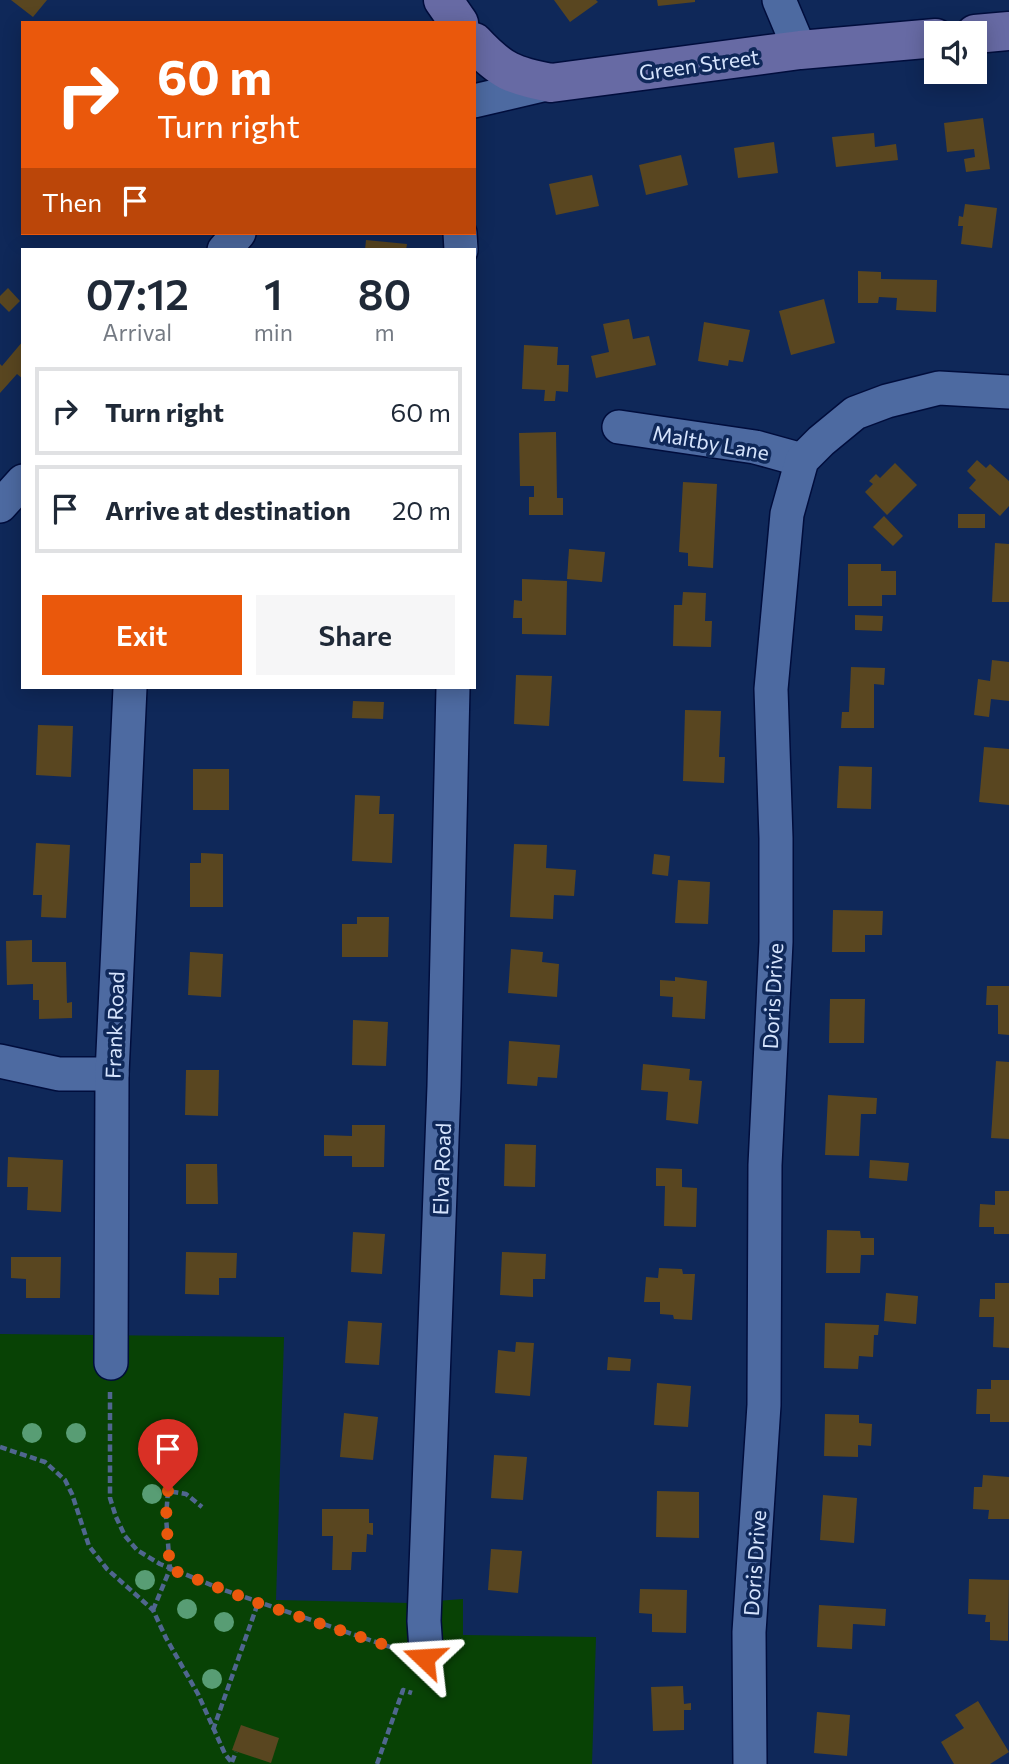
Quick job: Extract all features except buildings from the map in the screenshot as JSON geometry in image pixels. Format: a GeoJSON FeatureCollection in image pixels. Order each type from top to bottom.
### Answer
{"type":"FeatureCollection","features":[{"type":"Feature","properties":{"kind":"main road"},"geometry":{"type":"LineString","coordinates":[[441,0],[457,21]]}},
{"type":"Feature","properties":{"kind":"main road"},"geometry":{"type":"LineString","coordinates":[[987,33],[1009,31]]}},
{"type":"Feature","properties":{"kind":"main road","name":"Green Street"},"geometry":{"type":"LineString","coordinates":[[476,45],[495,64],[522,78],[551,83],[800,50],[924,39]]}},
{"type":"Feature","properties":{"kind":"street"},"geometry":{"type":"LineString","coordinates":[[441,0],[441,21]]}},
{"type":"Feature","properties":{"kind":"street"},"geometry":{"type":"LineString","coordinates":[[779,0],[800,50]]}},
{"type":"Feature","properties":{"kind":"street"},"geometry":{"type":"LineString","coordinates":[[476,101],[551,83]]}},
{"type":"Feature","properties":{"kind":"street"},"geometry":{"type":"LineString","coordinates":[[802,460],[855,414],[887,401],[939,388],[1009,392]]}},
{"type":"Feature","properties":{"kind":"street","name":"Maltby Lane"},"geometry":{"type":"LineString","coordinates":[[619,427],[755,447],[802,460]]}},
{"type":"Feature","properties":{"kind":"street","name":"Doris Drive"},"geometry":{"type":"LineString","coordinates":[[750,1764],[749,1632],[764,1405],[765,1165],[776,942],[771,689],[787,514],[802,460]]}},
{"type":"Feature","properties":{"kind":"street"},"geometry":{"type":"LineString","coordinates":[[0,506],[21,483]]}},
{"type":"Feature","properties":{"kind":"street","name":"Frank Road"},"geometry":{"type":"LineString","coordinates":[[111,1363],[112,1074],[130,689]]}},
{"type":"Feature","properties":{"kind":"street","name":"Elva Road"},"geometry":{"type":"LineString","coordinates":[[411,1649],[424,1621],[444,1086],[453,689]]}},
{"type":"Feature","properties":{"kind":"street"},"geometry":{"type":"LineString","coordinates":[[0,1060],[20,1067],[59,1073],[112,1074]]}},
{"type":"Feature","properties":{"kind":"path"},"geometry":{"type":"LineString","coordinates":[[111,1363],[110,1498],[125,1536],[138,1550],[170,1569],[258,1603],[411,1649]]}},
{"type":"Feature","properties":{"kind":"path"},"geometry":{"type":"LineString","coordinates":[[0,1447],[45,1462],[57,1471],[72,1494],[85,1537],[95,1554],[107,1569],[153,1610],[232,1764]]}},
{"type":"Feature","properties":{"kind":"path"},"geometry":{"type":"LineString","coordinates":[[153,1610],[170,1569],[166,1517],[168,1491],[186,1494],[201,1507]]}},
{"type":"Feature","properties":{"kind":"path"},"geometry":{"type":"LineString","coordinates":[[214,1730],[258,1603]]}},
{"type":"Feature","properties":{"kind":"path"},"geometry":{"type":"LineString","coordinates":[[377,1764],[403,1690],[412,1693]]}},
{"type":"Feature","properties":{"kind":"path"},"geometry":{"type":"LineString","coordinates":[[232,1764],[236,1752]]}},
{"type":"Feature","properties":{"kind":"green space"},"geometry":{"type":"Polygon","coordinates":[[[0,1334],[284,1337],[276,1600],[410,1603],[463,1599],[463,1635],[596,1637],[592,1764],[0,1764],[0,1334]]]}},
{"type":"Feature","properties":{"kind":"route"},"geometry":{"type":"LineString","coordinates":[[168,1491],[166,1517],[170,1569],[258,1603],[424,1658]]}}]}
